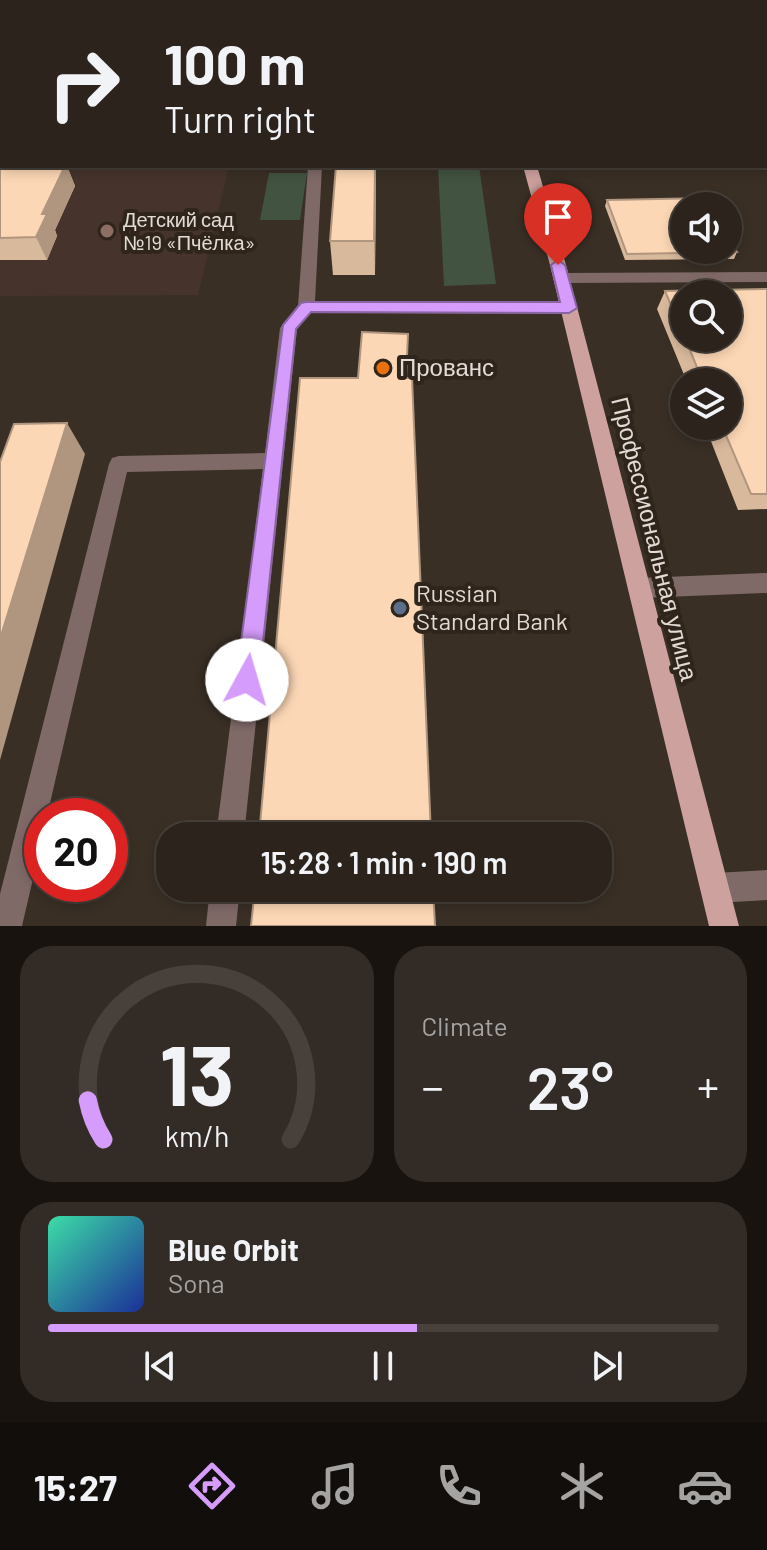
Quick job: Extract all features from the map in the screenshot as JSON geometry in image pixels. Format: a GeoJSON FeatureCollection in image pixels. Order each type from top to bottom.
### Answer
{"type":"FeatureCollection","features":[{"type":"Feature","properties":{"kind":"main road","name":"Профессиональная улица"},"geometry":{"type":"LineString","coordinates":[[531,168],[562,278],[724,926]]}},
{"type":"Feature","properties":{"kind":"lane"},"geometry":{"type":"LineString","coordinates":[[232,822],[271,461],[289,328],[306,307],[315,168]]}},
{"type":"Feature","properties":{"kind":"lane"},"geometry":{"type":"LineString","coordinates":[[562,278],[767,277]]}},
{"type":"Feature","properties":{"kind":"lane"},"geometry":{"type":"LineString","coordinates":[[306,307],[569,308]]}},
{"type":"Feature","properties":{"kind":"lane"},"geometry":{"type":"LineString","coordinates":[[7,926],[119,464],[271,461]]}},
{"type":"Feature","properties":{"kind":"lane"},"geometry":{"type":"LineString","coordinates":[[640,588],[767,583]]}},
{"type":"Feature","properties":{"kind":"lane"},"geometry":{"type":"LineString","coordinates":[[715,888],[767,885]]}},
{"type":"Feature","properties":{"kind":"lane"},"geometry":{"type":"LineString","coordinates":[[221,926],[224,902]]}},
{"type":"Feature","properties":{"kind":"shaded area","name":"Детский сад №19 «Пчёлка»"},"geometry":{"type":"Polygon","coordinates":[[[0,168],[229,168],[198,295],[0,296],[0,168]]]}},
{"type":"Feature","properties":{"kind":"green space"},"geometry":{"type":"Polygon","coordinates":[[[438,168],[479,168],[496,284],[444,286],[438,168]]]}},
{"type":"Feature","properties":{"kind":"green space"},"geometry":{"type":"Polygon","coordinates":[[[269,173],[307,173],[300,220],[260,220],[269,173]]]}},
{"type":"Feature","properties":{"kind":"building"},"geometry":{"type":"Polygon","coordinates":[[[0,168],[64,168],[42,214],[47,214],[36,237],[0,238],[0,168]]]}},
{"type":"Feature","properties":{"kind":"building"},"geometry":{"type":"Polygon","coordinates":[[[336,168],[375,168],[374,241],[330,241],[336,168]]]}},
{"type":"Feature","properties":{"kind":"building"},"geometry":{"type":"Polygon","coordinates":[[[670,199],[670,253],[627,254],[607,200],[670,199]]]}},
{"type":"Feature","properties":{"kind":"building"},"geometry":{"type":"Polygon","coordinates":[[[742,289],[767,289],[767,494],[751,494],[728,440],[742,440],[742,368],[697,368],[691,352],[742,352],[742,289]]]}},
{"type":"Feature","properties":{"kind":"building"},"geometry":{"type":"Polygon","coordinates":[[[362,332],[408,334],[406,378],[412,378],[430,822],[260,822],[300,378],[358,378],[362,332]]]}},
{"type":"Feature","properties":{"kind":"building"},"geometry":{"type":"Polygon","coordinates":[[[67,423],[0,639],[0,462],[14,424],[67,423]]]}},
{"type":"Feature","properties":{"kind":"building"},"geometry":{"type":"Polygon","coordinates":[[[254,902],[434,902],[435,926],[251,926],[254,902]]]}},
{"type":"Feature","properties":{"kind":"place","name":"Детский сад №19 «Пчёлка»"},"geometry":{"type":"Point","coordinates":[107,231]}},
{"type":"Feature","properties":{"kind":"place","name":"Прованс"},"geometry":{"type":"Point","coordinates":[383,368]}},
{"type":"Feature","properties":{"kind":"place","name":"Russian Standard Bank"},"geometry":{"type":"Point","coordinates":[400,608]}},
{"type":"Feature","properties":{"kind":"route"},"geometry":{"type":"LineString","coordinates":[[247,680],[289,328],[306,307],[569,308],[558,265]]}}]}
